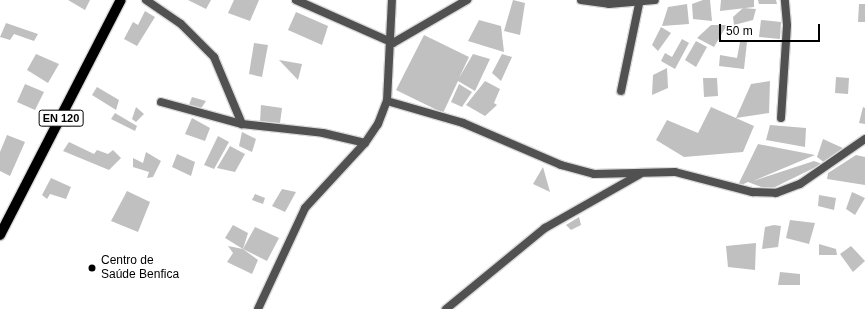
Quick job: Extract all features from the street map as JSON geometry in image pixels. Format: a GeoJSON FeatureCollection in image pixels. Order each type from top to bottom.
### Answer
{"type":"FeatureCollection","features":[{"type":"Feature","properties":{"kind":"main road","name":"EN 120"},"geometry":{"type":"LineString","coordinates":[[0,235],[121,0]]}},
{"type":"Feature","properties":{"kind":"street"},"geometry":{"type":"LineString","coordinates":[[146,0],[181,24],[214,57],[242,124]]}},
{"type":"Feature","properties":{"kind":"street"},"geometry":{"type":"LineString","coordinates":[[296,0],[392,43]]}},
{"type":"Feature","properties":{"kind":"street"},"geometry":{"type":"LineString","coordinates":[[258,309],[305,208],[365,143],[387,101],[392,43],[392,0]]}},
{"type":"Feature","properties":{"kind":"street"},"geometry":{"type":"LineString","coordinates":[[392,43],[467,0]]}},
{"type":"Feature","properties":{"kind":"street"},"geometry":{"type":"LineString","coordinates":[[581,0],[639,4],[654,0]]}},
{"type":"Feature","properties":{"kind":"street"},"geometry":{"type":"LineString","coordinates":[[781,118],[788,25],[785,0]]}},
{"type":"Feature","properties":{"kind":"street"},"geometry":{"type":"LineString","coordinates":[[621,91],[639,4]]}},
{"type":"Feature","properties":{"kind":"street"},"geometry":{"type":"LineString","coordinates":[[387,101],[463,123],[561,165],[594,174],[675,172],[752,192],[776,193],[800,184],[863,142]]}},
{"type":"Feature","properties":{"kind":"street"},"geometry":{"type":"LineString","coordinates":[[161,102],[242,124],[323,133],[365,143]]}},
{"type":"Feature","properties":{"kind":"street"},"geometry":{"type":"LineString","coordinates":[[446,309],[545,228],[644,172]]}},
{"type":"Feature","properties":{"kind":"building"},"geometry":{"type":"Polygon","coordinates":[[[68,0],[90,0],[85,10],[68,0]]]}},
{"type":"Feature","properties":{"kind":"building"},"geometry":{"type":"Polygon","coordinates":[[[188,0],[211,0],[206,9],[188,0]]]}},
{"type":"Feature","properties":{"kind":"building"},"geometry":{"type":"Polygon","coordinates":[[[234,0],[259,0],[250,21],[228,13],[234,0]]]}},
{"type":"Feature","properties":{"kind":"building"},"geometry":{"type":"Polygon","coordinates":[[[513,0],[525,3],[520,35],[504,31],[513,0]]]}},
{"type":"Feature","properties":{"kind":"building"},"geometry":{"type":"Polygon","coordinates":[[[703,0],[710,0],[712,21],[693,19],[692,4],[703,0]]]}},
{"type":"Feature","properties":{"kind":"building"},"geometry":{"type":"Polygon","coordinates":[[[721,0],[754,0],[754,7],[720,11],[721,0]]]}},
{"type":"Feature","properties":{"kind":"building"},"geometry":{"type":"Polygon","coordinates":[[[758,0],[776,0],[777,4],[759,4],[758,0]]]}},
{"type":"Feature","properties":{"kind":"building"},"geometry":{"type":"Polygon","coordinates":[[[687,4],[689,24],[662,26],[668,7],[687,4]]]}},
{"type":"Feature","properties":{"kind":"building"},"geometry":{"type":"Polygon","coordinates":[[[859,4],[865,4],[865,22],[858,22],[859,4]]]}},
{"type":"Feature","properties":{"kind":"building"},"geometry":{"type":"Polygon","coordinates":[[[743,8],[756,9],[753,20],[734,25],[733,17],[743,8]]]}},
{"type":"Feature","properties":{"kind":"building"},"geometry":{"type":"Polygon","coordinates":[[[145,11],[155,17],[137,46],[124,39],[133,22],[138,25],[145,11]]]}},
{"type":"Feature","properties":{"kind":"building"},"geometry":{"type":"Polygon","coordinates":[[[296,12],[328,26],[322,45],[288,30],[296,12]]]}},
{"type":"Feature","properties":{"kind":"building"},"geometry":{"type":"Polygon","coordinates":[[[479,20],[501,26],[504,52],[468,41],[479,20]]]}},
{"type":"Feature","properties":{"kind":"building"},"geometry":{"type":"Polygon","coordinates":[[[761,20],[781,22],[780,39],[759,37],[761,20]]]}},
{"type":"Feature","properties":{"kind":"building"},"geometry":{"type":"Polygon","coordinates":[[[6,23],[38,34],[34,41],[14,34],[10,40],[0,37],[6,23]]]}},
{"type":"Feature","properties":{"kind":"building"},"geometry":{"type":"Polygon","coordinates":[[[711,25],[727,25],[714,47],[697,38],[711,25]]]}},
{"type":"Feature","properties":{"kind":"building"},"geometry":{"type":"Polygon","coordinates":[[[661,27],[671,33],[658,51],[652,45],[661,27]]]}},
{"type":"Feature","properties":{"kind":"building"},"geometry":{"type":"Polygon","coordinates":[[[424,35],[469,57],[459,78],[473,54],[490,59],[475,91],[458,81],[443,113],[396,90],[424,35]]]}},
{"type":"Feature","properties":{"kind":"building"},"geometry":{"type":"Polygon","coordinates":[[[682,39],[689,43],[675,69],[661,61],[665,53],[672,57],[682,39]]]}},
{"type":"Feature","properties":{"kind":"building"},"geometry":{"type":"Polygon","coordinates":[[[696,41],[707,47],[696,67],[685,60],[696,41]]]}},
{"type":"Feature","properties":{"kind":"building"},"geometry":{"type":"Polygon","coordinates":[[[740,42],[747,42],[744,69],[719,66],[720,55],[737,58],[740,42]]]}},
{"type":"Feature","properties":{"kind":"building"},"geometry":{"type":"Polygon","coordinates":[[[254,43],[268,45],[262,77],[249,74],[254,43]]]}},
{"type":"Feature","properties":{"kind":"building"},"geometry":{"type":"Polygon","coordinates":[[[36,54],[59,64],[48,83],[27,70],[36,54]]]}},
{"type":"Feature","properties":{"kind":"building"},"geometry":{"type":"Polygon","coordinates":[[[502,54],[512,57],[501,81],[492,73],[502,54]]]}},
{"type":"Feature","properties":{"kind":"building"},"geometry":{"type":"Polygon","coordinates":[[[279,60],[302,64],[298,80],[279,60]]]}},
{"type":"Feature","properties":{"kind":"building"},"geometry":{"type":"Polygon","coordinates":[[[667,68],[668,88],[652,95],[653,75],[667,68]]]}},
{"type":"Feature","properties":{"kind":"building"},"geometry":{"type":"Polygon","coordinates":[[[836,77],[849,78],[848,94],[835,93],[836,77]]]}},
{"type":"Feature","properties":{"kind":"building"},"geometry":{"type":"Polygon","coordinates":[[[703,78],[717,78],[718,96],[704,97],[703,78]]]}},
{"type":"Feature","properties":{"kind":"building"},"geometry":{"type":"Polygon","coordinates":[[[485,81],[500,89],[494,103],[497,105],[485,116],[466,105],[485,81]]]}},
{"type":"Feature","properties":{"kind":"building"},"geometry":{"type":"Polygon","coordinates":[[[770,81],[769,113],[736,118],[751,84],[770,81]]]}},
{"type":"Feature","properties":{"kind":"building"},"geometry":{"type":"Polygon","coordinates":[[[25,84],[44,92],[35,110],[17,102],[25,84]]]}},
{"type":"Feature","properties":{"kind":"building"},"geometry":{"type":"Polygon","coordinates":[[[459,84],[472,92],[462,107],[451,102],[459,84]]]}},
{"type":"Feature","properties":{"kind":"building"},"geometry":{"type":"Polygon","coordinates":[[[97,87],[119,100],[116,110],[92,95],[97,87]]]}},
{"type":"Feature","properties":{"kind":"building"},"geometry":{"type":"Polygon","coordinates":[[[192,97],[206,101],[200,110],[187,110],[192,97]]]}},
{"type":"Feature","properties":{"kind":"building"},"geometry":{"type":"Polygon","coordinates":[[[261,105],[282,108],[280,123],[260,122],[261,105]]]}},
{"type":"Feature","properties":{"kind":"building"},"geometry":{"type":"Polygon","coordinates":[[[136,107],[144,114],[136,122],[132,119],[136,107]]]}},
{"type":"Feature","properties":{"kind":"building"},"geometry":{"type":"Polygon","coordinates":[[[711,107],[754,126],[743,152],[684,157],[656,140],[667,120],[698,133],[711,107]]]}},
{"type":"Feature","properties":{"kind":"building"},"geometry":{"type":"Polygon","coordinates":[[[863,107],[865,108],[865,124],[859,123],[863,107]]]}},
{"type":"Feature","properties":{"kind":"building"},"geometry":{"type":"Polygon","coordinates":[[[115,113],[137,126],[135,131],[111,119],[115,113]]]}},
{"type":"Feature","properties":{"kind":"building"},"geometry":{"type":"Polygon","coordinates":[[[192,118],[210,128],[205,141],[185,134],[192,118]]]}},
{"type":"Feature","properties":{"kind":"building"},"geometry":{"type":"Polygon","coordinates":[[[770,125],[806,128],[805,147],[766,140],[770,125]]]}},
{"type":"Feature","properties":{"kind":"building"},"geometry":{"type":"Polygon","coordinates":[[[242,132],[256,139],[252,152],[239,146],[242,132]]]}},
{"type":"Feature","properties":{"kind":"building"},"geometry":{"type":"Polygon","coordinates":[[[7,135],[25,142],[10,176],[0,171],[0,152],[7,135]]]}},
{"type":"Feature","properties":{"kind":"building"},"geometry":{"type":"Polygon","coordinates":[[[218,136],[229,142],[214,169],[204,165],[218,136]]]}},
{"type":"Feature","properties":{"kind":"building"},"geometry":{"type":"Polygon","coordinates":[[[823,139],[845,149],[825,163],[817,157],[823,139]]]}},
{"type":"Feature","properties":{"kind":"building"},"geometry":{"type":"Polygon","coordinates":[[[69,142],[94,154],[97,150],[108,154],[113,150],[121,158],[109,170],[63,151],[69,142]]]}},
{"type":"Feature","properties":{"kind":"building"},"geometry":{"type":"Polygon","coordinates":[[[758,144],[815,155],[753,181],[814,161],[822,164],[769,190],[748,182],[737,187],[758,144]]]}},
{"type":"Feature","properties":{"kind":"building"},"geometry":{"type":"Polygon","coordinates":[[[230,146],[245,154],[235,172],[217,168],[230,146]]]}},
{"type":"Feature","properties":{"kind":"building"},"geometry":{"type":"Polygon","coordinates":[[[146,152],[161,161],[153,177],[147,178],[149,172],[133,167],[133,158],[143,163],[146,152]]]}},
{"type":"Feature","properties":{"kind":"building"},"geometry":{"type":"Polygon","coordinates":[[[177,154],[195,162],[191,176],[172,167],[177,154]]]}},
{"type":"Feature","properties":{"kind":"building"},"geometry":{"type":"Polygon","coordinates":[[[856,155],[865,157],[865,185],[827,179],[828,173],[856,155]]]}},
{"type":"Feature","properties":{"kind":"building"},"geometry":{"type":"Polygon","coordinates":[[[543,167],[550,192],[533,184],[543,167]]]}},
{"type":"Feature","properties":{"kind":"building"},"geometry":{"type":"Polygon","coordinates":[[[51,178],[71,187],[66,199],[50,194],[47,199],[42,195],[51,178]]]}},
{"type":"Feature","properties":{"kind":"building"},"geometry":{"type":"Polygon","coordinates":[[[282,189],[296,192],[285,212],[272,206],[282,189]]]}},
{"type":"Feature","properties":{"kind":"building"},"geometry":{"type":"Polygon","coordinates":[[[127,191],[150,202],[138,232],[111,221],[127,191]]]}},
{"type":"Feature","properties":{"kind":"building"},"geometry":{"type":"Polygon","coordinates":[[[852,192],[865,198],[855,215],[846,209],[852,192]]]}},
{"type":"Feature","properties":{"kind":"building"},"geometry":{"type":"Polygon","coordinates":[[[255,194],[265,198],[263,204],[252,200],[255,194]]]}},
{"type":"Feature","properties":{"kind":"building"},"geometry":{"type":"Polygon","coordinates":[[[819,195],[836,198],[834,210],[818,206],[819,195]]]}},
{"type":"Feature","properties":{"kind":"building"},"geometry":{"type":"Polygon","coordinates":[[[579,217],[581,225],[571,230],[566,225],[579,217]]]}},
{"type":"Feature","properties":{"kind":"building"},"geometry":{"type":"Polygon","coordinates":[[[790,220],[815,223],[809,244],[786,238],[790,220]]]}},
{"type":"Feature","properties":{"kind":"building"},"geometry":{"type":"Polygon","coordinates":[[[233,225],[248,233],[243,249],[225,238],[233,225]]]}},
{"type":"Feature","properties":{"kind":"building"},"geometry":{"type":"Polygon","coordinates":[[[774,225],[781,226],[778,247],[762,249],[765,227],[774,225]]]}},
{"type":"Feature","properties":{"kind":"building"},"geometry":{"type":"Polygon","coordinates":[[[255,227],[279,238],[267,261],[243,249],[255,227]]]}},
{"type":"Feature","properties":{"kind":"building"},"geometry":{"type":"Polygon","coordinates":[[[756,243],[755,270],[728,267],[726,246],[756,243]]]}},
{"type":"Feature","properties":{"kind":"building"},"geometry":{"type":"Polygon","coordinates":[[[819,244],[836,249],[837,255],[819,255],[819,244]]]}},
{"type":"Feature","properties":{"kind":"building"},"geometry":{"type":"Polygon","coordinates":[[[228,246],[243,249],[258,260],[252,274],[227,262],[233,253],[228,246]]]}},
{"type":"Feature","properties":{"kind":"building"},"geometry":{"type":"Polygon","coordinates":[[[851,246],[865,261],[853,272],[840,254],[851,246]]]}},
{"type":"Feature","properties":{"kind":"building"},"geometry":{"type":"Polygon","coordinates":[[[780,272],[800,274],[800,285],[778,285],[780,272]]]}},
{"type":"Feature","properties":{"kind":"place","name":"Centro de Saúde Benfica"},"geometry":{"type":"Point","coordinates":[92,268]}}]}
